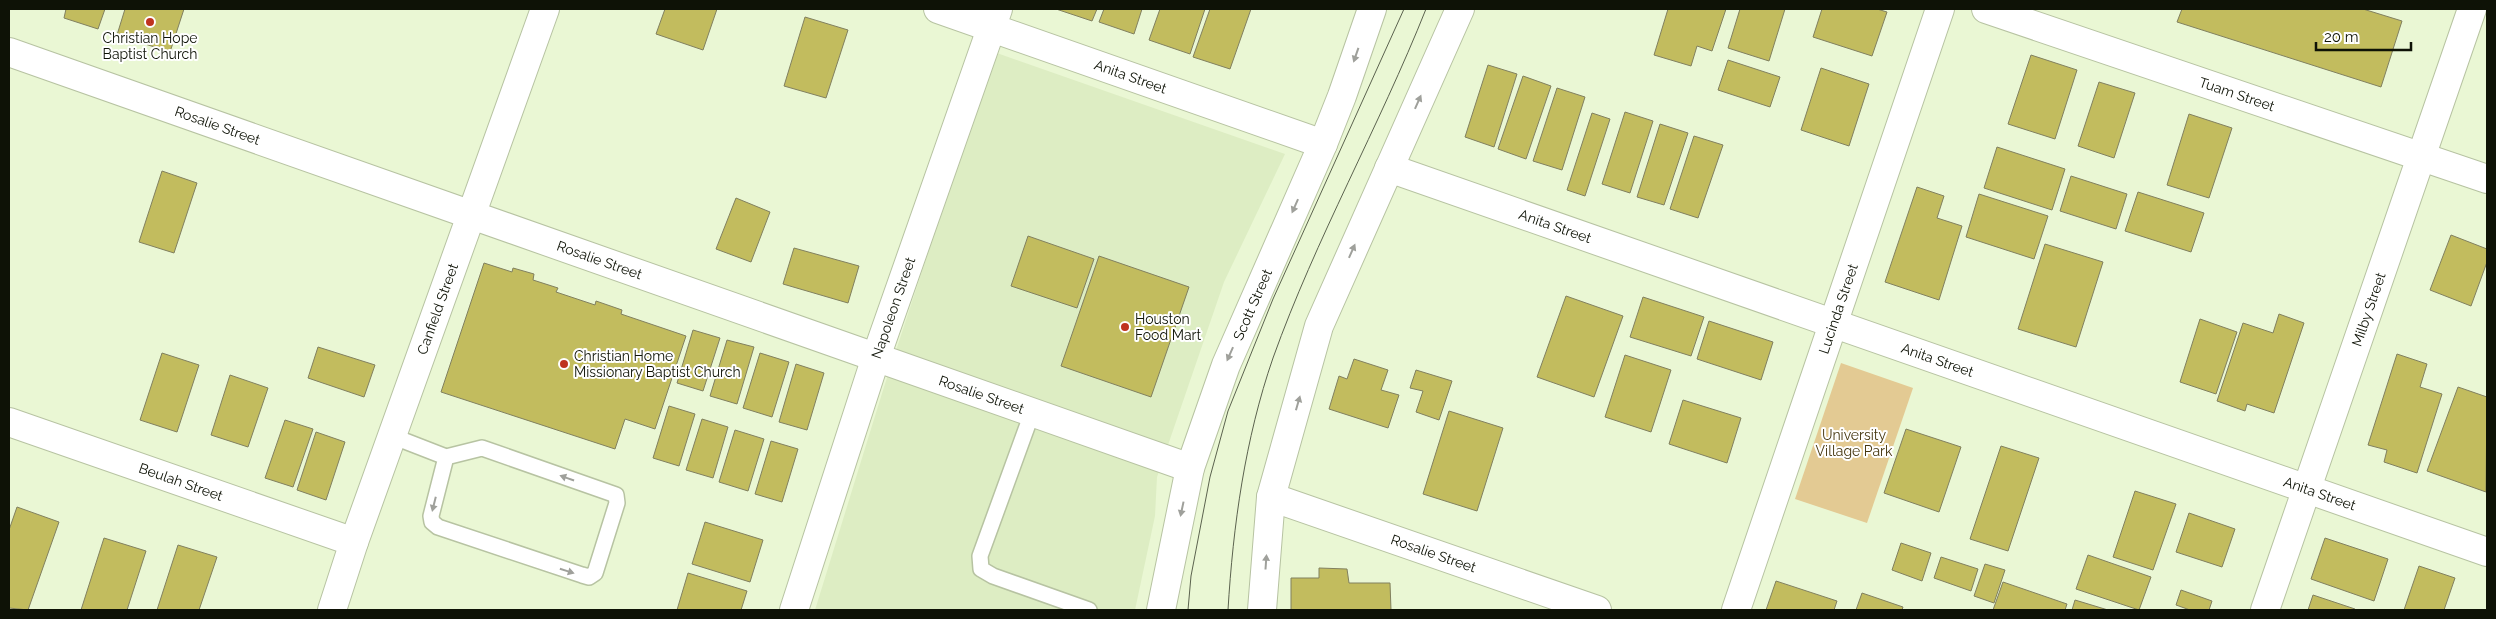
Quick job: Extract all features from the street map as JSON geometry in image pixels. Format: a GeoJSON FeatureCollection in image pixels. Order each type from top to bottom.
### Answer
{"type":"FeatureCollection","features":[{"type":"Feature","properties":{"kind":"street","name":"Canfield Street"},"geometry":{"type":"LineString","coordinates":[[332,610],[354,542],[545,9]]}},
{"type":"Feature","properties":{"kind":"street","name":"Anita Street"},"geometry":{"type":"LineString","coordinates":[[938,9],[995,18],[1322,144]]}},
{"type":"Feature","properties":{"kind":"street","name":"Scott Street"},"geometry":{"type":"LineString","coordinates":[[1161,610],[1190,468],[1226,365],[1342,96],[1372,9]]}},
{"type":"Feature","properties":{"kind":"street"},"geometry":{"type":"LineString","coordinates":[[1262,610],[1271,497],[1319,326],[1460,9]]}},
{"type":"Feature","properties":{"kind":"street","name":"Lucinda Street"},"geometry":{"type":"LineString","coordinates":[[1736,610],[1835,325],[1940,9]]}},
{"type":"Feature","properties":{"kind":"street","name":"Tuam Street"},"geometry":{"type":"LineString","coordinates":[[1986,9],[2487,179]]}},
{"type":"Feature","properties":{"kind":"street","name":"Milby Street"},"geometry":{"type":"LineString","coordinates":[[2265,610],[2308,491],[2420,156],[2472,9]]}},
{"type":"Feature","properties":{"kind":"street","name":"Napoleon Street"},"geometry":{"type":"LineString","coordinates":[[794,610],[876,358],[995,18]]}},
{"type":"Feature","properties":{"kind":"street","name":"Rosalie Street"},"geometry":{"type":"LineString","coordinates":[[9,52],[1190,468]]}},
{"type":"Feature","properties":{"kind":"street","name":"Anita Street"},"geometry":{"type":"LineString","coordinates":[[1388,168],[2487,552]]}},
{"type":"Feature","properties":{"kind":"street","name":"Beulah Street"},"geometry":{"type":"LineString","coordinates":[[9,422],[354,542]]}},
{"type":"Feature","properties":{"kind":"street","name":"Rosalie Street"},"geometry":{"type":"LineString","coordinates":[[1271,497],[1597,610]]}},
{"type":"Feature","properties":{"kind":"lane"},"geometry":{"type":"LineString","coordinates":[[1032,413],[980,556],[981,569],[993,576],[1089,610]]}},
{"type":"Feature","properties":{"kind":"lane"},"geometry":{"type":"LineString","coordinates":[[392,436],[446,457],[482,448],[616,495],[617,503],[595,573],[589,577],[582,575],[438,527],[432,522],[431,516],[446,457]]}},
{"type":"Feature","properties":{"kind":"shaded area"},"geometry":{"type":"Polygon","coordinates":[[[994,52],[1285,154],[1224,282],[1157,477],[1155,516],[1135,610],[815,610],[884,387],[994,52]]]}},
{"type":"Feature","properties":{"kind":"green space","name":"University Village Park"},"geometry":{"type":"Polygon","coordinates":[[[1841,363],[1913,388],[1867,523],[1795,499],[1841,363]]]}},
{"type":"Feature","properties":{"kind":"building"},"geometry":{"type":"Polygon","coordinates":[[[66,9],[105,9],[98,29],[64,18],[66,9]]]}},
{"type":"Feature","properties":{"kind":"building","name":"Christian Hope Baptist Church"},"geometry":{"type":"Polygon","coordinates":[[[125,9],[184,9],[170,52],[117,35],[125,9]]]}},
{"type":"Feature","properties":{"kind":"building"},"geometry":{"type":"Polygon","coordinates":[[[665,9],[717,9],[703,50],[656,34],[665,9]]]}},
{"type":"Feature","properties":{"kind":"building"},"geometry":{"type":"Polygon","coordinates":[[[1056,9],[1097,9],[1092,21],[1056,9]]]}},
{"type":"Feature","properties":{"kind":"building"},"geometry":{"type":"Polygon","coordinates":[[[1104,9],[1142,9],[1134,34],[1099,22],[1104,9]]]}},
{"type":"Feature","properties":{"kind":"building"},"geometry":{"type":"Polygon","coordinates":[[[1160,9],[1205,9],[1190,54],[1149,40],[1160,9]]]}},
{"type":"Feature","properties":{"kind":"building"},"geometry":{"type":"Polygon","coordinates":[[[1210,9],[1251,9],[1230,69],[1193,57],[1210,9]]]}},
{"type":"Feature","properties":{"kind":"building"},"geometry":{"type":"Polygon","coordinates":[[[1668,9],[1726,9],[1712,51],[1697,46],[1691,66],[1654,55],[1668,9]]]}},
{"type":"Feature","properties":{"kind":"building"},"geometry":{"type":"Polygon","coordinates":[[[1740,9],[1785,9],[1769,61],[1728,48],[1740,9]]]}},
{"type":"Feature","properties":{"kind":"building"},"geometry":{"type":"Polygon","coordinates":[[[1822,9],[1877,9],[1887,12],[1872,56],[1813,37],[1822,9]]]}},
{"type":"Feature","properties":{"kind":"building"},"geometry":{"type":"Polygon","coordinates":[[[2182,9],[2363,9],[2402,21],[2381,87],[2177,22],[2182,9]]]}},
{"type":"Feature","properties":{"kind":"building"},"geometry":{"type":"Polygon","coordinates":[[[805,17],[848,30],[826,98],[784,86],[805,17]]]}},
{"type":"Feature","properties":{"kind":"building"},"geometry":{"type":"Polygon","coordinates":[[[2031,55],[2077,70],[2055,139],[2008,124],[2031,55]]]}},
{"type":"Feature","properties":{"kind":"building"},"geometry":{"type":"Polygon","coordinates":[[[1728,60],[1780,77],[1770,107],[1718,90],[1728,60]]]}},
{"type":"Feature","properties":{"kind":"building"},"geometry":{"type":"Polygon","coordinates":[[[1488,65],[1517,74],[1494,147],[1465,137],[1488,65]]]}},
{"type":"Feature","properties":{"kind":"building"},"geometry":{"type":"Polygon","coordinates":[[[1821,68],[1869,84],[1849,146],[1801,130],[1821,68]]]}},
{"type":"Feature","properties":{"kind":"building"},"geometry":{"type":"Polygon","coordinates":[[[1523,76],[1551,86],[1526,159],[1498,149],[1523,76]]]}},
{"type":"Feature","properties":{"kind":"building"},"geometry":{"type":"Polygon","coordinates":[[[2099,82],[2135,93],[2114,158],[2078,146],[2099,82]]]}},
{"type":"Feature","properties":{"kind":"building"},"geometry":{"type":"Polygon","coordinates":[[[1557,88],[1585,97],[1562,170],[1533,161],[1557,88]]]}},
{"type":"Feature","properties":{"kind":"building"},"geometry":{"type":"Polygon","coordinates":[[[1625,112],[1653,121],[1630,193],[1602,184],[1625,112]]]}},
{"type":"Feature","properties":{"kind":"building"},"geometry":{"type":"Polygon","coordinates":[[[1592,113],[1610,119],[1585,196],[1567,190],[1592,113]]]}},
{"type":"Feature","properties":{"kind":"building"},"geometry":{"type":"Polygon","coordinates":[[[2189,114],[2232,128],[2209,198],[2167,185],[2189,114]]]}},
{"type":"Feature","properties":{"kind":"building"},"geometry":{"type":"Polygon","coordinates":[[[1660,124],[1688,133],[1664,205],[1637,197],[1660,124]]]}},
{"type":"Feature","properties":{"kind":"building"},"geometry":{"type":"Polygon","coordinates":[[[1694,136],[1723,145],[1698,218],[1670,209],[1694,136]]]}},
{"type":"Feature","properties":{"kind":"building"},"geometry":{"type":"Polygon","coordinates":[[[1997,147],[2065,169],[2052,210],[1984,188],[1997,147]]]}},
{"type":"Feature","properties":{"kind":"building"},"geometry":{"type":"Polygon","coordinates":[[[162,171],[197,183],[174,253],[139,242],[162,171]]]}},
{"type":"Feature","properties":{"kind":"building"},"geometry":{"type":"Polygon","coordinates":[[[2071,176],[2127,194],[2116,229],[2060,211],[2071,176]]]}},
{"type":"Feature","properties":{"kind":"building"},"geometry":{"type":"Polygon","coordinates":[[[1917,187],[1944,196],[1937,218],[1962,226],[1939,300],[1885,282],[1917,187]]]}},
{"type":"Feature","properties":{"kind":"building"},"geometry":{"type":"Polygon","coordinates":[[[2138,192],[2204,213],[2191,252],[2125,231],[2138,192]]]}},
{"type":"Feature","properties":{"kind":"building"},"geometry":{"type":"Polygon","coordinates":[[[1979,194],[2048,216],[2034,259],[1966,237],[1979,194]]]}},
{"type":"Feature","properties":{"kind":"building"},"geometry":{"type":"Polygon","coordinates":[[[736,198],[770,212],[751,262],[716,249],[736,198]]]}},
{"type":"Feature","properties":{"kind":"building"},"geometry":{"type":"Polygon","coordinates":[[[2451,235],[2487,249],[2487,262],[2471,306],[2430,290],[2451,235]]]}},
{"type":"Feature","properties":{"kind":"building"},"geometry":{"type":"Polygon","coordinates":[[[1028,236],[1094,259],[1077,308],[1011,286],[1028,236]]]}},
{"type":"Feature","properties":{"kind":"building"},"geometry":{"type":"Polygon","coordinates":[[[2045,244],[2103,262],[2076,347],[2018,329],[2045,244]]]}},
{"type":"Feature","properties":{"kind":"building"},"geometry":{"type":"Polygon","coordinates":[[[794,248],[859,266],[848,303],[783,284],[794,248]]]}},
{"type":"Feature","properties":{"kind":"building","name":"Houston Food Mart"},"geometry":{"type":"Polygon","coordinates":[[[1099,256],[1189,287],[1151,397],[1061,366],[1099,256]]]}},
{"type":"Feature","properties":{"kind":"building","name":"Christian Home Missionary Baptist Church"},"geometry":{"type":"Polygon","coordinates":[[[484,263],[512,272],[513,268],[534,274],[533,280],[558,288],[556,292],[595,305],[596,301],[622,310],[621,314],[686,336],[655,429],[625,419],[615,449],[441,392],[484,263]]]}},
{"type":"Feature","properties":{"kind":"building"},"geometry":{"type":"Polygon","coordinates":[[[1566,296],[1623,316],[1594,397],[1537,377],[1566,296]]]}},
{"type":"Feature","properties":{"kind":"building"},"geometry":{"type":"Polygon","coordinates":[[[1643,297],[1704,317],[1691,356],[1630,337],[1643,297]]]}},
{"type":"Feature","properties":{"kind":"building"},"geometry":{"type":"Polygon","coordinates":[[[2279,314],[2304,323],[2274,413],[2247,404],[2245,411],[2217,401],[2243,323],[2273,333],[2279,314]]]}},
{"type":"Feature","properties":{"kind":"building"},"geometry":{"type":"Polygon","coordinates":[[[2200,319],[2237,332],[2216,394],[2180,382],[2200,319]]]}},
{"type":"Feature","properties":{"kind":"building"},"geometry":{"type":"Polygon","coordinates":[[[1709,321],[1773,342],[1761,380],[1697,359],[1709,321]]]}},
{"type":"Feature","properties":{"kind":"building"},"geometry":{"type":"Polygon","coordinates":[[[693,330],[720,338],[703,391],[677,383],[693,330]]]}},
{"type":"Feature","properties":{"kind":"building"},"geometry":{"type":"Polygon","coordinates":[[[727,340],[754,347],[737,404],[710,396],[727,340]]]}},
{"type":"Feature","properties":{"kind":"building"},"geometry":{"type":"Polygon","coordinates":[[[318,347],[375,365],[364,397],[308,378],[318,347]]]}},
{"type":"Feature","properties":{"kind":"building"},"geometry":{"type":"Polygon","coordinates":[[[162,353],[199,365],[177,432],[140,420],[162,353]]]}},
{"type":"Feature","properties":{"kind":"building"},"geometry":{"type":"Polygon","coordinates":[[[760,353],[789,362],[772,417],[743,408],[760,353]]]}},
{"type":"Feature","properties":{"kind":"building"},"geometry":{"type":"Polygon","coordinates":[[[2397,354],[2427,364],[2420,387],[2442,394],[2417,473],[2384,462],[2387,450],[2368,445],[2397,354]]]}},
{"type":"Feature","properties":{"kind":"building"},"geometry":{"type":"Polygon","coordinates":[[[1625,355],[1671,370],[1651,432],[1605,417],[1625,355]]]}},
{"type":"Feature","properties":{"kind":"building"},"geometry":{"type":"Polygon","coordinates":[[[1354,359],[1388,370],[1381,390],[1399,395],[1388,428],[1329,409],[1339,376],[1347,379],[1354,359]]]}},
{"type":"Feature","properties":{"kind":"building"},"geometry":{"type":"Polygon","coordinates":[[[796,364],[824,373],[807,430],[779,422],[796,364]]]}},
{"type":"Feature","properties":{"kind":"building"},"geometry":{"type":"Polygon","coordinates":[[[1416,370],[1452,381],[1439,420],[1416,412],[1423,391],[1410,388],[1416,370]]]}},
{"type":"Feature","properties":{"kind":"building"},"geometry":{"type":"Polygon","coordinates":[[[230,375],[268,388],[248,447],[211,435],[230,375]]]}},
{"type":"Feature","properties":{"kind":"building"},"geometry":{"type":"Polygon","coordinates":[[[2458,387],[2487,397],[2486,492],[2427,471],[2458,387]]]}},
{"type":"Feature","properties":{"kind":"building"},"geometry":{"type":"Polygon","coordinates":[[[1683,400],[1741,418],[1727,463],[1669,444],[1683,400]]]}},
{"type":"Feature","properties":{"kind":"building"},"geometry":{"type":"Polygon","coordinates":[[[669,406],[695,414],[679,466],[653,458],[669,406]]]}},
{"type":"Feature","properties":{"kind":"building"},"geometry":{"type":"Polygon","coordinates":[[[1449,411],[1503,428],[1477,511],[1423,494],[1449,411]]]}},
{"type":"Feature","properties":{"kind":"building"},"geometry":{"type":"Polygon","coordinates":[[[702,419],[728,427],[713,478],[686,470],[702,419]]]}},
{"type":"Feature","properties":{"kind":"building"},"geometry":{"type":"Polygon","coordinates":[[[285,420],[313,429],[293,487],[265,478],[285,420]]]}},
{"type":"Feature","properties":{"kind":"building"},"geometry":{"type":"Polygon","coordinates":[[[1906,429],[1961,447],[1939,512],[1884,493],[1906,429]]]}},
{"type":"Feature","properties":{"kind":"building"},"geometry":{"type":"Polygon","coordinates":[[[735,430],[764,439],[748,491],[719,482],[735,430]]]}},
{"type":"Feature","properties":{"kind":"building"},"geometry":{"type":"Polygon","coordinates":[[[316,432],[345,442],[326,500],[297,490],[316,432]]]}},
{"type":"Feature","properties":{"kind":"building"},"geometry":{"type":"Polygon","coordinates":[[[771,441],[798,449],[782,502],[755,494],[771,441]]]}},
{"type":"Feature","properties":{"kind":"building"},"geometry":{"type":"Polygon","coordinates":[[[2001,446],[2039,458],[2008,551],[1970,539],[2001,446]]]}},
{"type":"Feature","properties":{"kind":"building"},"geometry":{"type":"Polygon","coordinates":[[[2135,491],[2176,504],[2153,570],[2113,557],[2135,491]]]}},
{"type":"Feature","properties":{"kind":"building"},"geometry":{"type":"Polygon","coordinates":[[[17,507],[59,522],[28,610],[9,608],[9,530],[17,507]]]}},
{"type":"Feature","properties":{"kind":"building"},"geometry":{"type":"Polygon","coordinates":[[[2189,513],[2235,529],[2222,567],[2176,552],[2189,513]]]}},
{"type":"Feature","properties":{"kind":"building"},"geometry":{"type":"Polygon","coordinates":[[[705,522],[763,540],[750,582],[692,564],[705,522]]]}},
{"type":"Feature","properties":{"kind":"building"},"geometry":{"type":"Polygon","coordinates":[[[104,538],[146,551],[127,610],[81,610],[104,538]]]}},
{"type":"Feature","properties":{"kind":"building"},"geometry":{"type":"Polygon","coordinates":[[[2325,538],[2388,559],[2374,601],[2311,579],[2325,538]]]}},
{"type":"Feature","properties":{"kind":"building"},"geometry":{"type":"Polygon","coordinates":[[[1901,543],[1931,553],[1922,581],[1892,570],[1901,543]]]}},
{"type":"Feature","properties":{"kind":"building"},"geometry":{"type":"Polygon","coordinates":[[[178,545],[217,557],[199,610],[157,610],[178,545]]]}},
{"type":"Feature","properties":{"kind":"building"},"geometry":{"type":"Polygon","coordinates":[[[2088,555],[2151,577],[2139,610],[2076,589],[2088,555]]]}},
{"type":"Feature","properties":{"kind":"building"},"geometry":{"type":"Polygon","coordinates":[[[1941,557],[1978,569],[1971,591],[1934,578],[1941,557]]]}},
{"type":"Feature","properties":{"kind":"building"},"geometry":{"type":"Polygon","coordinates":[[[1985,564],[2005,570],[1994,603],[1974,596],[1985,564]]]}},
{"type":"Feature","properties":{"kind":"building"},"geometry":{"type":"Polygon","coordinates":[[[2419,566],[2455,578],[2444,610],[2404,610],[2419,566]]]}},
{"type":"Feature","properties":{"kind":"building"},"geometry":{"type":"Polygon","coordinates":[[[1319,568],[1347,569],[1349,583],[1390,583],[1391,610],[1291,610],[1291,578],[1319,578],[1319,568]]]}},
{"type":"Feature","properties":{"kind":"building"},"geometry":{"type":"Polygon","coordinates":[[[688,573],[747,591],[741,610],[677,610],[688,573]]]}},
{"type":"Feature","properties":{"kind":"building"},"geometry":{"type":"Polygon","coordinates":[[[1776,581],[1837,601],[1834,610],[1766,610],[1776,581]]]}},
{"type":"Feature","properties":{"kind":"building"},"geometry":{"type":"Polygon","coordinates":[[[2003,582],[2067,604],[2065,610],[1993,610],[2003,582]]]}},
{"type":"Feature","properties":{"kind":"building"},"geometry":{"type":"Polygon","coordinates":[[[2181,590],[2212,601],[2209,610],[2190,610],[2176,605],[2181,590]]]}},
{"type":"Feature","properties":{"kind":"building"},"geometry":{"type":"Polygon","coordinates":[[[1862,593],[1903,607],[1902,610],[1856,610],[1862,593]]]}},
{"type":"Feature","properties":{"kind":"building"},"geometry":{"type":"Polygon","coordinates":[[[2313,595],[2355,609],[2308,610],[2313,595]]]}},
{"type":"Feature","properties":{"kind":"building"},"geometry":{"type":"Polygon","coordinates":[[[2075,600],[2108,610],[2072,610],[2075,600]]]}},
{"type":"Feature","properties":{"kind":"tram line"},"geometry":{"type":"LineString","coordinates":[[1188,610],[1191,576],[1210,477],[1228,411],[1273,299],[1404,9]]}},
{"type":"Feature","properties":{"kind":"tram line"},"geometry":{"type":"LineString","coordinates":[[1228,610],[1233,547],[1242,483],[1255,420],[1273,358],[1308,269],[1408,53],[1426,9]]}},
{"type":"Feature","properties":{"kind":"place","name":"Christian Hope Baptist Church"},"geometry":{"type":"Point","coordinates":[150,22]}},
{"type":"Feature","properties":{"kind":"place","name":"Houston Food Mart"},"geometry":{"type":"Point","coordinates":[1125,327]}},
{"type":"Feature","properties":{"kind":"place","name":"Christian Home Missionary Baptist Church"},"geometry":{"type":"Point","coordinates":[564,364]}}]}
